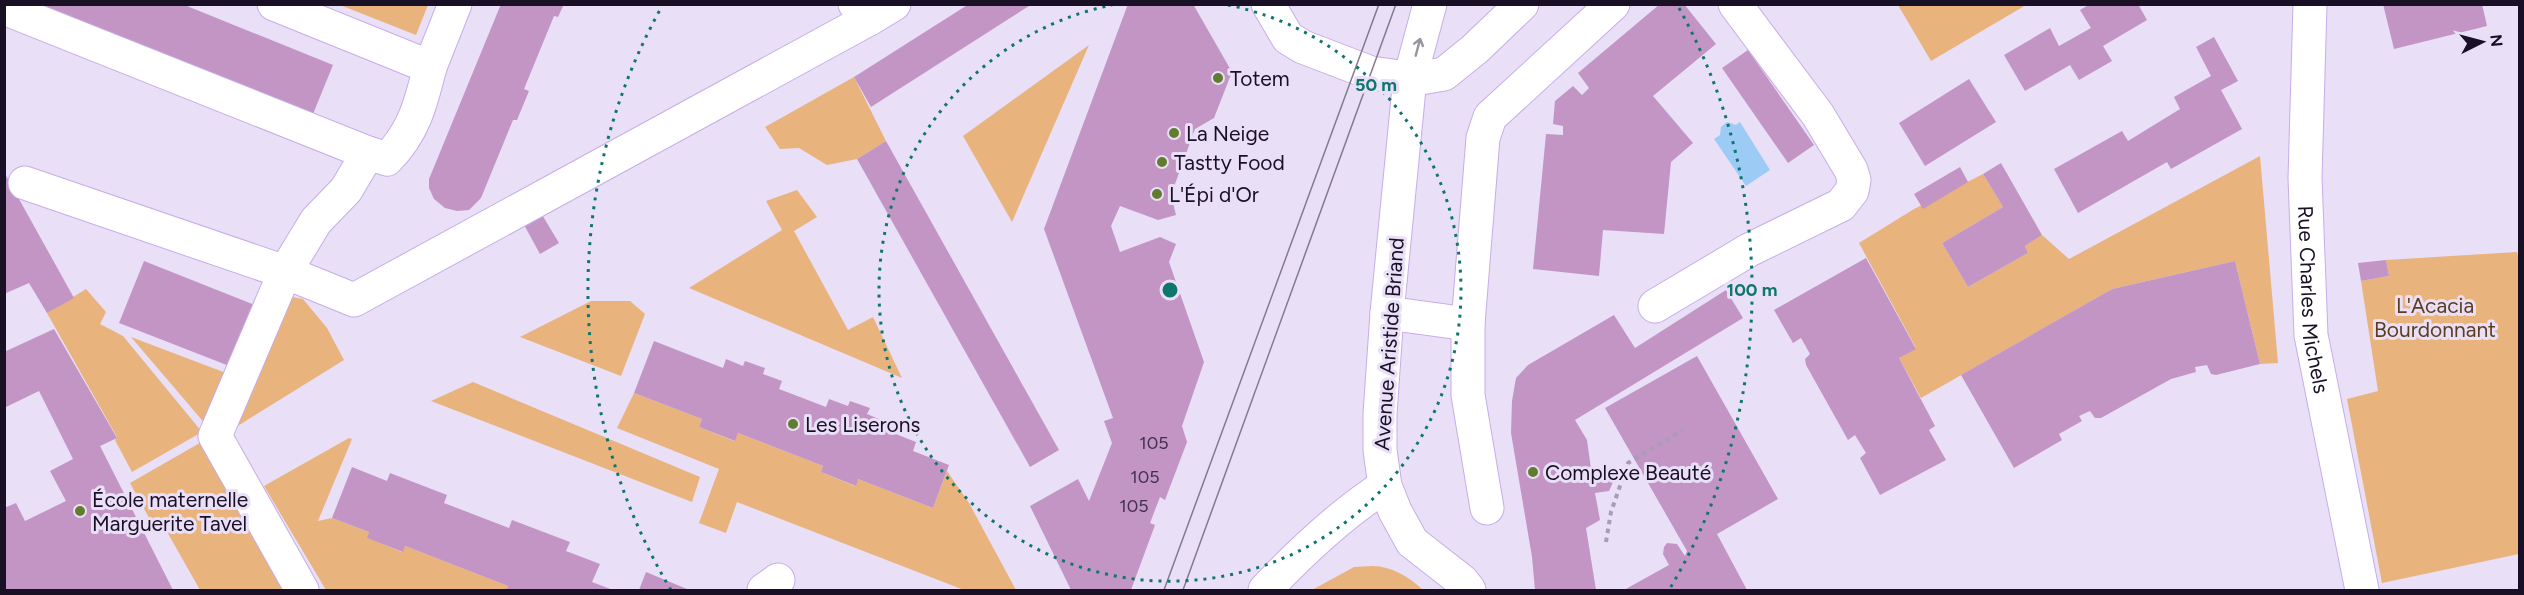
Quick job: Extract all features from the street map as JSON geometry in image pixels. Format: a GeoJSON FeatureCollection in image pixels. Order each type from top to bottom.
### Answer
{"type":"FeatureCollection","features":[{"type":"Feature","properties":{"kind":"street"},"geometry":{"type":"LineString","coordinates":[[274,4],[430,67]]}},
{"type":"Feature","properties":{"kind":"street"},"geometry":{"type":"LineString","coordinates":[[4,9],[387,159],[403,143],[420,106],[430,67],[455,4]]}},
{"type":"Feature","properties":{"kind":"street"},"geometry":{"type":"LineString","coordinates":[[1268,4],[1288,38],[1303,47],[1371,73],[1410,78],[1428,78],[1444,74],[1475,49],[1522,4]]}},
{"type":"Feature","properties":{"kind":"street","name":"Avenue Aristide Briand"},"geometry":{"type":"LineString","coordinates":[[1430,4],[1410,78],[1388,313],[1380,450],[1385,486],[1395,511],[1412,542],[1462,581],[1469,591]]}},
{"type":"Feature","properties":{"kind":"street"},"geometry":{"type":"LineString","coordinates":[[1487,508],[1468,395],[1468,324],[1483,138],[1490,117],[1613,4]]}},
{"type":"Feature","properties":{"kind":"street"},"geometry":{"type":"LineString","coordinates":[[1655,306],[1749,250],[1841,205],[1852,191],[1854,180],[1851,170],[1818,115],[1735,4]]}},
{"type":"Feature","properties":{"kind":"street","name":"Rue Charles Michels"},"geometry":{"type":"LineString","coordinates":[[2310,4],[2305,178],[2311,335],[2362,591]]}},
{"type":"Feature","properties":{"kind":"street"},"geometry":{"type":"LineString","coordinates":[[25,183],[285,272],[354,300],[872,9]]}},
{"type":"Feature","properties":{"kind":"street"},"geometry":{"type":"LineString","coordinates":[[302,591],[215,436],[285,272],[316,221],[346,190],[368,153]]}},
{"type":"Feature","properties":{"kind":"street"},"geometry":{"type":"LineString","coordinates":[[1388,313],[1468,324]]}},
{"type":"Feature","properties":{"kind":"street"},"geometry":{"type":"LineString","coordinates":[[1266,591],[1303,552],[1367,497],[1385,486]]}},
{"type":"Feature","properties":{"kind":"path"},"geometry":{"type":"LineString","coordinates":[[1606,542],[1611,512],[1628,463],[1683,430]]}},
{"type":"Feature","properties":{"kind":"green space"},"geometry":{"type":"Polygon","coordinates":[[[340,5],[428,5],[416,35],[340,5]]]}},
{"type":"Feature","properties":{"kind":"green space"},"geometry":{"type":"Polygon","coordinates":[[[1898,5],[2026,5],[1931,61],[1898,5]]]}},
{"type":"Feature","properties":{"kind":"green space"},"geometry":{"type":"Polygon","coordinates":[[[1089,45],[1012,222],[963,136],[1089,45]]]}},
{"type":"Feature","properties":{"kind":"green space"},"geometry":{"type":"Polygon","coordinates":[[[854,77],[886,141],[857,159],[827,165],[799,148],[780,149],[765,127],[854,77]]]}},
{"type":"Feature","properties":{"kind":"green space"},"geometry":{"type":"Polygon","coordinates":[[[2260,156],[2278,363],[2260,364],[2235,261],[2112,289],[1921,398],[1899,358],[1916,348],[1859,243],[1914,209],[1983,174],[2003,207],[1942,243],[1968,287],[2028,253],[2025,246],[2042,235],[2069,259],[2260,156]]]}},
{"type":"Feature","properties":{"kind":"green space"},"geometry":{"type":"Polygon","coordinates":[[[797,190],[817,217],[794,231],[848,330],[873,317],[902,378],[689,288],[782,230],[766,201],[797,190]]]}},
{"type":"Feature","properties":{"kind":"green space","name":"L'Acacia Bourdonnant"},"geometry":{"type":"Polygon","coordinates":[[[2517,252],[2520,263],[2519,554],[2382,583],[2347,399],[2378,391],[2361,281],[2389,276],[2386,260],[2517,252]]]}},
{"type":"Feature","properties":{"kind":"green space"},"geometry":{"type":"Polygon","coordinates":[[[86,289],[106,312],[100,324],[123,336],[202,432],[132,472],[115,440],[117,437],[47,313],[86,289]]]}},
{"type":"Feature","properties":{"kind":"green space"},"geometry":{"type":"Polygon","coordinates":[[[286,296],[303,299],[327,328],[344,360],[228,432],[286,296]]]}},
{"type":"Feature","properties":{"kind":"green space"},"geometry":{"type":"Polygon","coordinates":[[[591,301],[630,301],[645,314],[621,376],[520,337],[591,301]]]}},
{"type":"Feature","properties":{"kind":"green space"},"geometry":{"type":"Polygon","coordinates":[[[131,337],[226,373],[207,426],[131,337]]]}},
{"type":"Feature","properties":{"kind":"green space"},"geometry":{"type":"Polygon","coordinates":[[[473,382],[700,477],[692,502],[431,401],[473,382]]]}},
{"type":"Feature","properties":{"kind":"green space"},"geometry":{"type":"Polygon","coordinates":[[[634,393],[702,419],[699,427],[734,441],[738,433],[823,466],[821,472],[855,486],[858,479],[933,508],[947,471],[969,503],[1016,590],[964,590],[737,502],[726,533],[699,523],[719,469],[617,428],[634,393]]]}},
{"type":"Feature","properties":{"kind":"green space"},"geometry":{"type":"Polygon","coordinates":[[[349,438],[352,439],[318,521],[332,518],[369,532],[368,538],[402,552],[405,546],[508,586],[506,590],[326,590],[264,486],[349,438]]]}},
{"type":"Feature","properties":{"kind":"green space"},"geometry":{"type":"Polygon","coordinates":[[[205,440],[231,486],[228,495],[235,494],[290,590],[200,590],[166,530],[158,534],[130,483],[205,440]]]}},
{"type":"Feature","properties":{"kind":"green space"},"geometry":{"type":"Polygon","coordinates":[[[1372,566],[1400,573],[1423,590],[1312,590],[1354,567],[1372,566]]]}},
{"type":"Feature","properties":{"kind":"water"},"geometry":{"type":"Polygon","coordinates":[[[1727,122],[1736,125],[1740,122],[1770,170],[1746,186],[1714,139],[1720,135],[1721,127],[1727,122]]]}},
{"type":"Feature","properties":{"kind":"building"},"geometry":{"type":"Polygon","coordinates":[[[37,4],[182,4],[333,65],[313,114],[37,4]]]}},
{"type":"Feature","properties":{"kind":"building"},"geometry":{"type":"Polygon","coordinates":[[[501,4],[564,4],[558,17],[554,16],[524,89],[529,91],[517,120],[513,120],[481,198],[469,210],[457,211],[445,208],[434,199],[429,188],[429,179],[501,4]]]}},
{"type":"Feature","properties":{"kind":"building"},"geometry":{"type":"Polygon","coordinates":[[[969,4],[1032,4],[871,107],[854,77],[969,4]]]}},
{"type":"Feature","properties":{"kind":"building"},"geometry":{"type":"Polygon","coordinates":[[[1128,4],[1193,4],[1232,72],[1214,118],[1195,129],[1171,195],[1176,215],[1158,220],[1120,206],[1111,226],[1120,252],[1160,237],[1176,244],[1169,262],[1204,362],[1182,426],[1187,442],[1165,500],[1160,497],[1150,523],[1155,525],[1131,590],[1071,590],[1030,506],[1078,479],[1089,501],[1112,443],[1104,421],[1113,418],[1044,229],[1128,4]]]}},
{"type":"Feature","properties":{"kind":"building"},"geometry":{"type":"Polygon","coordinates":[[[1660,4],[1684,4],[1716,44],[1653,96],[1693,143],[1671,162],[1664,234],[1603,230],[1599,276],[1533,269],[1546,134],[1563,135],[1563,126],[1553,124],[1555,101],[1573,86],[1582,95],[1589,88],[1578,73],[1660,4]]]}},
{"type":"Feature","properties":{"kind":"building"},"geometry":{"type":"Polygon","coordinates":[[[2090,4],[2138,4],[2147,20],[2103,46],[2112,61],[2079,80],[2070,65],[2025,91],[2004,55],[2050,28],[2059,46],[2091,28],[2080,10],[2090,4]]]}},
{"type":"Feature","properties":{"kind":"building"},"geometry":{"type":"Polygon","coordinates":[[[2383,4],[2482,4],[2487,26],[2394,49],[2383,4]]]}},
{"type":"Feature","properties":{"kind":"building"},"geometry":{"type":"Polygon","coordinates":[[[2214,37],[2238,81],[2221,90],[2242,129],[2171,169],[2167,162],[2078,213],[2054,169],[2122,131],[2128,141],[2180,109],[2174,97],[2211,76],[2196,47],[2214,37]]]}},
{"type":"Feature","properties":{"kind":"building"},"geometry":{"type":"Polygon","coordinates":[[[1748,50],[1814,145],[1788,163],[1722,68],[1748,50]]]}},
{"type":"Feature","properties":{"kind":"building"},"geometry":{"type":"Polygon","coordinates":[[[1969,79],[1996,122],[1925,166],[1899,123],[1969,79]]]}},
{"type":"Feature","properties":{"kind":"building"},"geometry":{"type":"Polygon","coordinates":[[[886,141],[1059,450],[1030,467],[857,159],[886,141]]]}},
{"type":"Feature","properties":{"kind":"building"},"geometry":{"type":"Polygon","coordinates":[[[2001,163],[2042,235],[2025,246],[2028,253],[1968,287],[1942,243],[2003,207],[1983,174],[2001,163]]]}},
{"type":"Feature","properties":{"kind":"building"},"geometry":{"type":"Polygon","coordinates":[[[1960,167],[1968,182],[1923,209],[1914,194],[1960,167]]]}},
{"type":"Feature","properties":{"kind":"building"},"geometry":{"type":"Polygon","coordinates":[[[4,172],[74,298],[47,313],[29,283],[4,294],[4,172]]]}},
{"type":"Feature","properties":{"kind":"building"},"geometry":{"type":"Polygon","coordinates":[[[541,213],[559,243],[540,254],[523,223],[541,213]]]}},
{"type":"Feature","properties":{"kind":"building"},"geometry":{"type":"Polygon","coordinates":[[[1866,258],[1916,349],[1899,358],[1935,426],[1929,430],[1946,460],[1880,495],[1860,458],[1866,453],[1855,435],[1848,440],[1806,365],[1805,359],[1810,354],[1801,338],[1793,343],[1774,310],[1866,258]]]}},
{"type":"Feature","properties":{"kind":"building"},"geometry":{"type":"Polygon","coordinates":[[[2386,260],[2389,276],[2361,281],[2358,263],[2386,260]]]}},
{"type":"Feature","properties":{"kind":"building"},"geometry":{"type":"Polygon","coordinates":[[[144,261],[262,308],[237,369],[119,323],[144,261]]]}},
{"type":"Feature","properties":{"kind":"building"},"geometry":{"type":"Polygon","coordinates":[[[2235,261],[2260,364],[2216,375],[2211,374],[2207,365],[2195,367],[2196,372],[2171,379],[2101,418],[2095,418],[2090,411],[2079,416],[2082,421],[2059,434],[2062,440],[2014,468],[1961,375],[2112,289],[2235,261]]]}},
{"type":"Feature","properties":{"kind":"building"},"geometry":{"type":"Polygon","coordinates":[[[1726,290],[1743,318],[1575,420],[1587,440],[1592,476],[1608,474],[1614,480],[1609,491],[1595,493],[1600,520],[1586,528],[1596,590],[1535,590],[1532,557],[1511,433],[1512,401],[1516,378],[1528,365],[1614,315],[1635,348],[1726,290]]]}},
{"type":"Feature","properties":{"kind":"building","name":"École maternelle Marguerite Tavel"},"geometry":{"type":"Polygon","coordinates":[[[54,329],[117,438],[100,446],[173,590],[4,590],[4,508],[16,503],[25,521],[66,501],[50,471],[73,459],[39,391],[4,408],[4,352],[54,329]]]}},
{"type":"Feature","properties":{"kind":"building","name":"Les Liserons"},"geometry":{"type":"Polygon","coordinates":[[[654,341],[723,368],[726,359],[743,366],[745,361],[765,368],[763,374],[782,381],[779,389],[826,407],[829,399],[848,406],[850,401],[870,408],[867,414],[886,422],[883,429],[916,442],[913,451],[949,465],[933,508],[858,479],[856,486],[821,472],[823,466],[738,433],[735,441],[699,427],[702,419],[634,393],[654,341]]]}},
{"type":"Feature","properties":{"kind":"building"},"geometry":{"type":"Polygon","coordinates":[[[1697,356],[1778,499],[1717,534],[1747,590],[1624,590],[1669,565],[1663,554],[1667,543],[1677,544],[1685,556],[1687,551],[1605,408],[1697,356]]]}},
{"type":"Feature","properties":{"kind":"building"},"geometry":{"type":"Polygon","coordinates":[[[352,467],[387,481],[390,473],[447,495],[444,503],[509,528],[512,520],[570,542],[566,551],[600,564],[592,582],[613,590],[506,590],[508,586],[405,546],[403,552],[367,538],[369,532],[332,518],[352,467]]]}},
{"type":"Feature","properties":{"kind":"building"},"geometry":{"type":"Polygon","coordinates":[[[646,572],[687,589],[639,590],[646,572]]]}},
{"type":"Feature","properties":{"kind":"tram line"},"geometry":{"type":"LineString","coordinates":[[1164,590],[1379,4]]}},
{"type":"Feature","properties":{"kind":"tram line"},"geometry":{"type":"LineString","coordinates":[[1183,590],[1396,4]]}},
{"type":"Feature","properties":{"kind":"place","name":"Totem"},"geometry":{"type":"Point","coordinates":[1218,78]}},
{"type":"Feature","properties":{"kind":"place","name":"La Neige"},"geometry":{"type":"Point","coordinates":[1174,133]}},
{"type":"Feature","properties":{"kind":"place","name":"Tastty Food"},"geometry":{"type":"Point","coordinates":[1162,162]}},
{"type":"Feature","properties":{"kind":"place","name":"L'Épi d'Or"},"geometry":{"type":"Point","coordinates":[1157,194]}},
{"type":"Feature","properties":{"kind":"place","name":"Les Liserons"},"geometry":{"type":"Point","coordinates":[793,424]}},
{"type":"Feature","properties":{"kind":"place","name":"Complexe Beauté"},"geometry":{"type":"Point","coordinates":[1533,472]}},
{"type":"Feature","properties":{"kind":"place","name":"École maternelle Marguerite Tavel"},"geometry":{"type":"Point","coordinates":[80,511]}}]}
